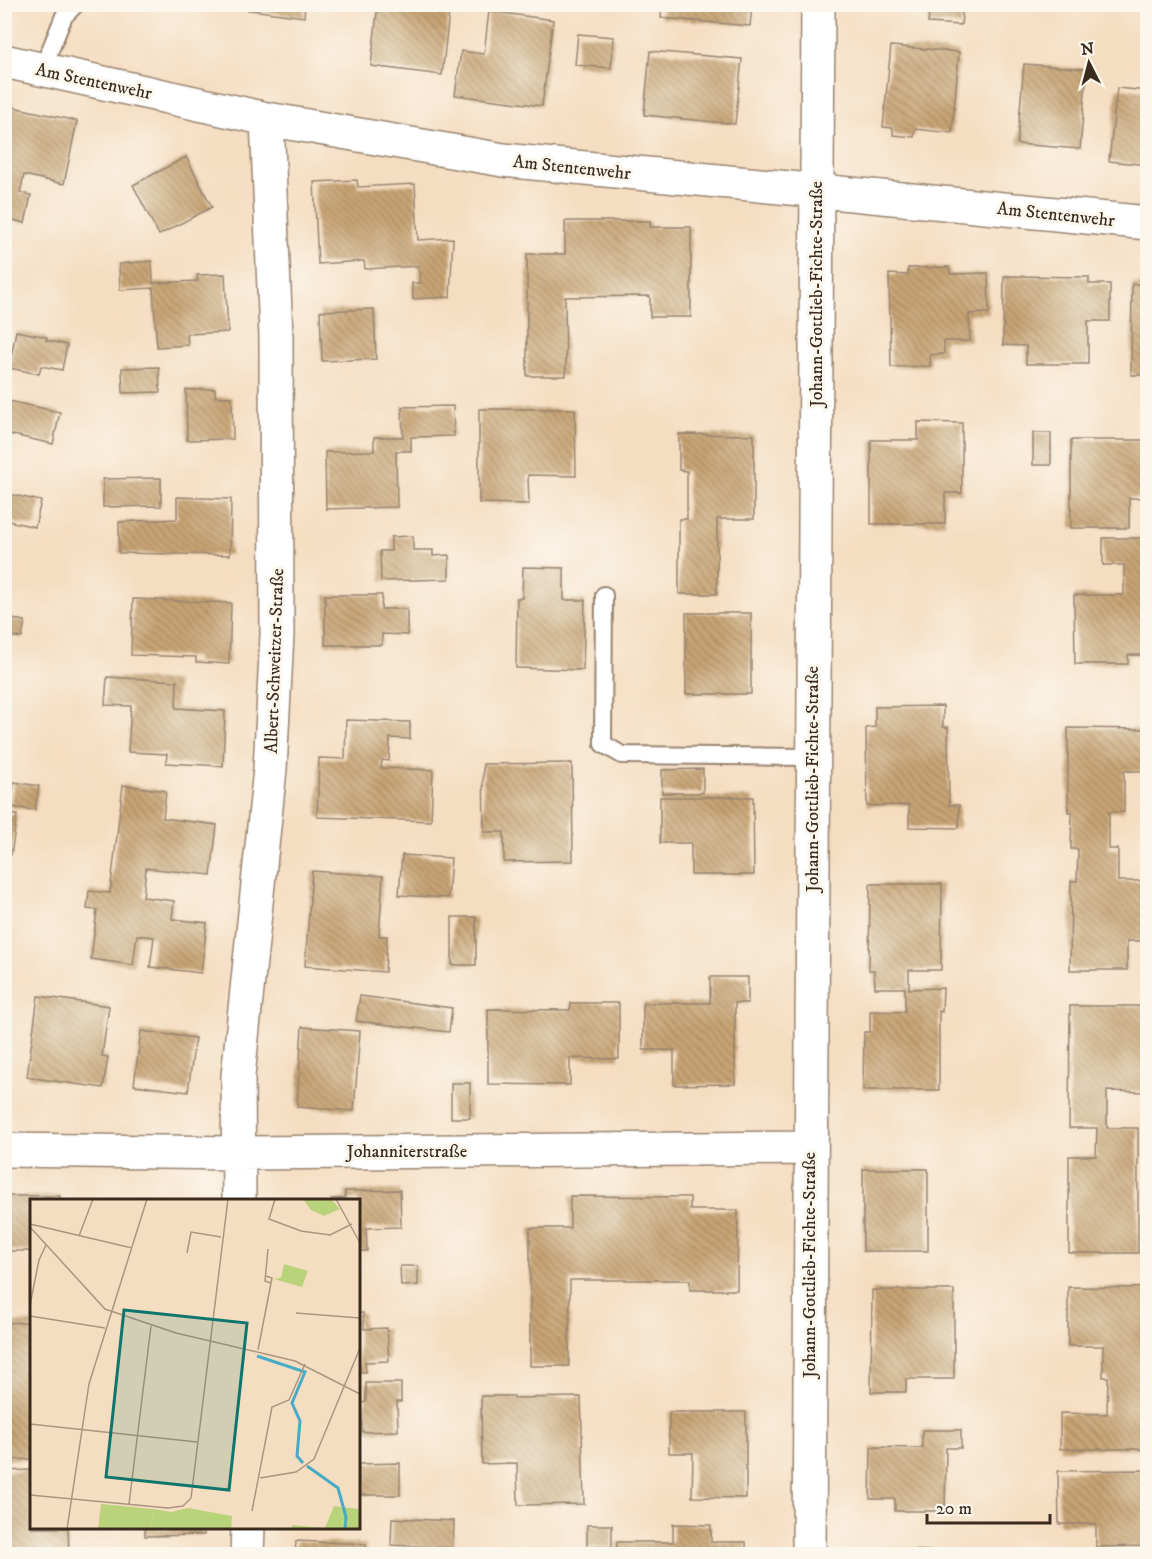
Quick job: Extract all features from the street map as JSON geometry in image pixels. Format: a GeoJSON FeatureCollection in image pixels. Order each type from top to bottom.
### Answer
{"type":"FeatureCollection","features":[{"type":"Feature","properties":{"kind":"street","name":"Johann-Gottlieb-Fichte-Straße"},"geometry":{"type":"LineString","coordinates":[[809,1554],[809,1148],[818,4]]}},
{"type":"Feature","properties":{"kind":"street","name":"Am Stentenwehr"},"geometry":{"type":"LineString","coordinates":[[4,61],[267,119],[503,160],[1148,223]]}},
{"type":"Feature","properties":{"kind":"street","name":"Albert-Schweitzer-Straße"},"geometry":{"type":"LineString","coordinates":[[240,1199],[237,1152],[238,1076],[270,769],[277,635],[276,337],[267,119]]}},
{"type":"Feature","properties":{"kind":"street","name":"Johanniterstraße"},"geometry":{"type":"LineString","coordinates":[[4,1150],[237,1152],[809,1148]]}},
{"type":"Feature","properties":{"kind":"street"},"geometry":{"type":"LineString","coordinates":[[247,1554],[248,1529]]}},
{"type":"Feature","properties":{"kind":"lane"},"geometry":{"type":"LineString","coordinates":[[42,70],[64,16],[76,4]]}},
{"type":"Feature","properties":{"kind":"lane"},"geometry":{"type":"LineString","coordinates":[[604,595],[603,744],[622,755],[812,757]]}},
{"type":"Feature","properties":{"kind":"building"},"geometry":{"type":"Polygon","coordinates":[[[244,4],[305,4],[304,17],[243,9],[244,4]]]}},
{"type":"Feature","properties":{"kind":"building"},"geometry":{"type":"Polygon","coordinates":[[[378,4],[450,4],[442,75],[371,66],[378,4]]]}},
{"type":"Feature","properties":{"kind":"building"},"geometry":{"type":"Polygon","coordinates":[[[662,4],[752,4],[750,26],[661,18],[662,4]]]}},
{"type":"Feature","properties":{"kind":"building"},"geometry":{"type":"Polygon","coordinates":[[[930,4],[963,4],[961,25],[928,23],[930,4]]]}},
{"type":"Feature","properties":{"kind":"building"},"geometry":{"type":"Polygon","coordinates":[[[489,11],[553,20],[542,106],[455,95],[461,51],[484,54],[489,11]]]}},
{"type":"Feature","properties":{"kind":"building"},"geometry":{"type":"Polygon","coordinates":[[[578,34],[614,37],[611,68],[575,65],[578,34]]]}},
{"type":"Feature","properties":{"kind":"building"},"geometry":{"type":"Polygon","coordinates":[[[891,46],[959,52],[952,133],[915,129],[914,137],[893,135],[893,128],[883,127],[891,46]]]}},
{"type":"Feature","properties":{"kind":"building"},"geometry":{"type":"Polygon","coordinates":[[[650,51],[742,59],[735,124],[644,115],[650,51]]]}},
{"type":"Feature","properties":{"kind":"building"},"geometry":{"type":"Polygon","coordinates":[[[1024,64],[1087,69],[1080,149],[1017,144],[1024,64]]]}},
{"type":"Feature","properties":{"kind":"building"},"geometry":{"type":"Polygon","coordinates":[[[1117,88],[1148,91],[1148,165],[1109,161],[1117,88]]]}},
{"type":"Feature","properties":{"kind":"building"},"geometry":{"type":"Polygon","coordinates":[[[4,105],[77,121],[64,184],[24,175],[20,193],[31,195],[25,223],[4,218],[4,105]]]}},
{"type":"Feature","properties":{"kind":"building"},"geometry":{"type":"Polygon","coordinates":[[[186,157],[212,207],[159,235],[133,185],[186,157]]]}},
{"type":"Feature","properties":{"kind":"building"},"geometry":{"type":"Polygon","coordinates":[[[357,180],[358,187],[415,184],[418,240],[453,238],[450,297],[413,299],[412,283],[420,283],[419,266],[365,269],[364,261],[318,264],[314,182],[357,180]]]}},
{"type":"Feature","properties":{"kind":"building"},"geometry":{"type":"Polygon","coordinates":[[[565,221],[650,221],[650,227],[691,227],[691,317],[650,317],[650,296],[565,297],[566,376],[527,376],[527,254],[565,254],[565,221]]]}},
{"type":"Feature","properties":{"kind":"building"},"geometry":{"type":"Polygon","coordinates":[[[152,261],[153,283],[198,281],[197,275],[225,274],[228,332],[187,334],[188,345],[157,347],[153,288],[120,290],[119,264],[152,261]]]}},
{"type":"Feature","properties":{"kind":"building"},"geometry":{"type":"Polygon","coordinates":[[[949,267],[950,274],[988,273],[989,313],[969,314],[970,341],[944,341],[944,354],[930,355],[930,366],[891,367],[889,274],[908,275],[908,268],[949,267]]]}},
{"type":"Feature","properties":{"kind":"building"},"geometry":{"type":"Polygon","coordinates":[[[1004,276],[1089,277],[1089,284],[1110,284],[1110,321],[1088,321],[1088,364],[1026,364],[1026,346],[1003,345],[1004,276]]]}},
{"type":"Feature","properties":{"kind":"building"},"geometry":{"type":"Polygon","coordinates":[[[1132,284],[1148,284],[1148,375],[1131,375],[1132,284]]]}},
{"type":"Feature","properties":{"kind":"building"},"geometry":{"type":"Polygon","coordinates":[[[374,309],[376,359],[322,361],[320,311],[374,309]]]}},
{"type":"Feature","properties":{"kind":"building"},"geometry":{"type":"Polygon","coordinates":[[[16,331],[47,337],[46,340],[67,345],[62,370],[41,366],[39,374],[9,368],[16,331]]]}},
{"type":"Feature","properties":{"kind":"building"},"geometry":{"type":"Polygon","coordinates":[[[159,367],[160,392],[123,393],[122,368],[159,367]]]}},
{"type":"Feature","properties":{"kind":"building"},"geometry":{"type":"Polygon","coordinates":[[[215,389],[215,397],[232,397],[233,439],[187,440],[186,390],[215,389]]]}},
{"type":"Feature","properties":{"kind":"building"},"geometry":{"type":"Polygon","coordinates":[[[4,400],[60,412],[53,444],[4,433],[4,400]]]}},
{"type":"Feature","properties":{"kind":"building"},"geometry":{"type":"Polygon","coordinates":[[[453,406],[454,436],[411,437],[411,451],[396,451],[397,507],[326,509],[325,452],[374,451],[374,437],[403,437],[402,407],[453,406]]]}},
{"type":"Feature","properties":{"kind":"building"},"geometry":{"type":"Polygon","coordinates":[[[479,409],[575,409],[576,476],[528,475],[529,504],[479,503],[479,409]]]}},
{"type":"Feature","properties":{"kind":"building"},"geometry":{"type":"Polygon","coordinates":[[[918,422],[962,423],[962,493],[945,493],[945,524],[871,524],[871,440],[918,440],[918,422]]]}},
{"type":"Feature","properties":{"kind":"building"},"geometry":{"type":"Polygon","coordinates":[[[1033,433],[1051,433],[1051,465],[1033,465],[1033,433]]]}},
{"type":"Feature","properties":{"kind":"building"},"geometry":{"type":"Polygon","coordinates":[[[679,434],[754,435],[754,519],[717,519],[717,594],[679,594],[679,519],[687,519],[687,471],[679,470],[679,434]]]}},
{"type":"Feature","properties":{"kind":"building"},"geometry":{"type":"Polygon","coordinates":[[[1071,440],[1148,440],[1148,498],[1129,498],[1129,528],[1071,528],[1071,440]]]}},
{"type":"Feature","properties":{"kind":"building"},"geometry":{"type":"Polygon","coordinates":[[[161,478],[161,506],[103,507],[103,479],[161,478]]]}},
{"type":"Feature","properties":{"kind":"building"},"geometry":{"type":"Polygon","coordinates":[[[4,493],[41,501],[35,527],[4,520],[4,493]]]}},
{"type":"Feature","properties":{"kind":"building"},"geometry":{"type":"Polygon","coordinates":[[[177,497],[231,499],[230,555],[119,553],[119,522],[177,519],[177,497]]]}},
{"type":"Feature","properties":{"kind":"building"},"geometry":{"type":"Polygon","coordinates":[[[413,536],[413,550],[433,550],[433,556],[449,555],[449,579],[381,581],[380,551],[391,551],[391,537],[413,536]]]}},
{"type":"Feature","properties":{"kind":"building"},"geometry":{"type":"Polygon","coordinates":[[[1103,538],[1144,538],[1144,565],[1148,565],[1148,655],[1128,655],[1128,664],[1075,664],[1074,595],[1124,595],[1124,565],[1103,565],[1103,538]]]}},
{"type":"Feature","properties":{"kind":"building"},"geometry":{"type":"Polygon","coordinates":[[[523,567],[564,568],[564,600],[585,600],[583,670],[516,668],[517,598],[522,598],[523,567]]]}},
{"type":"Feature","properties":{"kind":"building"},"geometry":{"type":"Polygon","coordinates":[[[325,595],[382,595],[381,609],[407,609],[407,635],[382,634],[382,645],[325,645],[325,595]]]}},
{"type":"Feature","properties":{"kind":"building"},"geometry":{"type":"Polygon","coordinates":[[[133,599],[231,603],[229,664],[196,662],[196,657],[131,655],[133,599]]]}},
{"type":"Feature","properties":{"kind":"building"},"geometry":{"type":"Polygon","coordinates":[[[686,613],[751,613],[751,694],[686,694],[686,613]]]}},
{"type":"Feature","properties":{"kind":"building"},"geometry":{"type":"Polygon","coordinates":[[[4,618],[25,621],[22,638],[4,635],[4,618]]]}},
{"type":"Feature","properties":{"kind":"building"},"geometry":{"type":"Polygon","coordinates":[[[107,677],[177,681],[176,708],[225,711],[223,766],[166,763],[167,754],[128,752],[131,706],[105,705],[107,677]]]}},
{"type":"Feature","properties":{"kind":"building"},"geometry":{"type":"Polygon","coordinates":[[[943,706],[943,727],[948,727],[949,805],[959,805],[959,828],[909,827],[909,805],[867,806],[866,728],[875,727],[875,707],[943,706]]]}},
{"type":"Feature","properties":{"kind":"building"},"geometry":{"type":"Polygon","coordinates":[[[346,720],[410,722],[410,739],[390,738],[389,761],[382,760],[381,768],[433,770],[431,821],[317,817],[319,758],[345,759],[346,720]]]}},
{"type":"Feature","properties":{"kind":"building"},"geometry":{"type":"Polygon","coordinates":[[[1068,728],[1148,729],[1148,771],[1124,771],[1124,812],[1109,812],[1109,849],[1118,849],[1118,881],[1148,881],[1148,941],[1127,941],[1127,970],[1070,970],[1071,881],[1077,881],[1078,849],[1071,849],[1072,812],[1068,812],[1068,728]]]}},
{"type":"Feature","properties":{"kind":"building"},"geometry":{"type":"Polygon","coordinates":[[[572,763],[573,861],[504,862],[504,832],[484,832],[483,764],[572,763]]]}},
{"type":"Feature","properties":{"kind":"building"},"geometry":{"type":"Polygon","coordinates":[[[703,769],[703,793],[662,793],[662,770],[703,769]]]}},
{"type":"Feature","properties":{"kind":"building"},"geometry":{"type":"Polygon","coordinates":[[[14,782],[39,786],[35,810],[10,807],[14,782]]]}},
{"type":"Feature","properties":{"kind":"building"},"geometry":{"type":"Polygon","coordinates":[[[123,785],[166,791],[163,818],[217,825],[211,875],[146,868],[143,897],[174,901],[172,919],[207,923],[201,973],[150,967],[154,937],[137,935],[133,965],[91,959],[97,910],[87,909],[89,891],[110,893],[123,785]]]}},
{"type":"Feature","properties":{"kind":"building"},"geometry":{"type":"Polygon","coordinates":[[[660,797],[753,797],[754,875],[691,875],[691,843],[660,843],[660,797]]]}},
{"type":"Feature","properties":{"kind":"building"},"geometry":{"type":"Polygon","coordinates":[[[5,814],[17,815],[11,855],[5,854],[5,814]]]}},
{"type":"Feature","properties":{"kind":"building"},"geometry":{"type":"Polygon","coordinates":[[[402,855],[451,858],[448,898],[399,895],[402,855]]]}},
{"type":"Feature","properties":{"kind":"building"},"geometry":{"type":"Polygon","coordinates":[[[312,871],[383,876],[379,936],[387,936],[385,972],[305,966],[312,871]]]}},
{"type":"Feature","properties":{"kind":"building"},"geometry":{"type":"Polygon","coordinates":[[[870,884],[942,884],[941,970],[909,970],[909,989],[943,988],[942,1012],[939,1011],[939,1090],[863,1090],[864,1032],[870,1032],[870,1011],[905,1012],[905,988],[875,988],[874,970],[869,970],[870,884]]]}},
{"type":"Feature","properties":{"kind":"building"},"geometry":{"type":"Polygon","coordinates":[[[452,917],[476,917],[476,965],[452,965],[452,917]]]}},
{"type":"Feature","properties":{"kind":"building"},"geometry":{"type":"Polygon","coordinates":[[[710,977],[748,977],[748,1003],[735,1003],[735,1084],[674,1085],[674,1050],[643,1050],[643,1003],[710,1003],[710,977]]]}},
{"type":"Feature","properties":{"kind":"building"},"geometry":{"type":"Polygon","coordinates":[[[38,996],[109,1006],[102,1056],[108,1057],[103,1088],[27,1077],[38,996]]]}},
{"type":"Feature","properties":{"kind":"building"},"geometry":{"type":"Polygon","coordinates":[[[360,996],[452,1008],[449,1032],[356,1021],[360,996]]]}},
{"type":"Feature","properties":{"kind":"building"},"geometry":{"type":"Polygon","coordinates":[[[571,1003],[619,1003],[619,1059],[570,1058],[570,1085],[488,1084],[488,1009],[570,1010],[571,1003]]]}},
{"type":"Feature","properties":{"kind":"building"},"geometry":{"type":"Polygon","coordinates":[[[1070,1006],[1148,1006],[1148,1092],[1107,1091],[1107,1128],[1138,1128],[1138,1253],[1069,1253],[1069,1156],[1096,1156],[1097,1128],[1069,1128],[1070,1006]]]}},
{"type":"Feature","properties":{"kind":"building"},"geometry":{"type":"Polygon","coordinates":[[[302,1027],[360,1031],[354,1111],[297,1107],[302,1027]]]}},
{"type":"Feature","properties":{"kind":"building"},"geometry":{"type":"Polygon","coordinates":[[[141,1031],[195,1038],[188,1092],[134,1085],[141,1031]]]}},
{"type":"Feature","properties":{"kind":"building"},"geometry":{"type":"Polygon","coordinates":[[[451,1083],[470,1083],[470,1118],[451,1118],[451,1083]]]}},
{"type":"Feature","properties":{"kind":"building"},"geometry":{"type":"Polygon","coordinates":[[[863,1169],[928,1169],[928,1251],[863,1251],[863,1169]]]}},
{"type":"Feature","properties":{"kind":"building"},"geometry":{"type":"Polygon","coordinates":[[[400,1190],[401,1227],[366,1228],[367,1251],[360,1251],[360,1199],[330,1199],[345,1198],[345,1191],[400,1190]]]}},
{"type":"Feature","properties":{"kind":"building"},"geometry":{"type":"Polygon","coordinates":[[[4,1196],[60,1196],[60,1199],[30,1199],[30,1251],[4,1251],[4,1196]]]}},
{"type":"Feature","properties":{"kind":"building"},"geometry":{"type":"Polygon","coordinates":[[[570,1196],[690,1197],[690,1210],[738,1210],[737,1290],[690,1290],[690,1280],[570,1280],[569,1366],[530,1366],[530,1228],[570,1228],[570,1196]]]}},
{"type":"Feature","properties":{"kind":"building"},"geometry":{"type":"Polygon","coordinates":[[[400,1266],[418,1266],[418,1285],[401,1286],[400,1266]]]}},
{"type":"Feature","properties":{"kind":"building"},"geometry":{"type":"Polygon","coordinates":[[[4,1267],[7,1267],[7,1298],[4,1298],[4,1267]]]}},
{"type":"Feature","properties":{"kind":"building"},"geometry":{"type":"Polygon","coordinates":[[[1068,1287],[1148,1288],[1148,1449],[1060,1449],[1060,1413],[1107,1414],[1108,1377],[1103,1377],[1103,1346],[1068,1346],[1068,1287]]]}},
{"type":"Feature","properties":{"kind":"building"},"geometry":{"type":"Polygon","coordinates":[[[872,1290],[954,1290],[954,1379],[906,1379],[906,1392],[871,1392],[872,1290]]]}},
{"type":"Feature","properties":{"kind":"building"},"geometry":{"type":"Polygon","coordinates":[[[360,1313],[363,1313],[364,1329],[387,1328],[389,1361],[365,1362],[366,1372],[360,1372],[360,1313]]]}},
{"type":"Feature","properties":{"kind":"building"},"geometry":{"type":"Polygon","coordinates":[[[30,1322],[30,1459],[4,1460],[4,1323],[30,1322]]]}},
{"type":"Feature","properties":{"kind":"building"},"geometry":{"type":"Polygon","coordinates":[[[366,1383],[401,1383],[401,1402],[397,1402],[398,1431],[362,1432],[361,1403],[366,1402],[366,1383]]]}},
{"type":"Feature","properties":{"kind":"building"},"geometry":{"type":"Polygon","coordinates":[[[481,1396],[581,1397],[584,1504],[518,1505],[517,1463],[482,1464],[481,1396]]]}},
{"type":"Feature","properties":{"kind":"building"},"geometry":{"type":"Polygon","coordinates":[[[669,1412],[746,1412],[746,1498],[692,1497],[693,1453],[669,1453],[669,1412]]]}},
{"type":"Feature","properties":{"kind":"building"},"geometry":{"type":"Polygon","coordinates":[[[922,1430],[961,1430],[961,1448],[946,1448],[945,1511],[895,1511],[895,1499],[870,1499],[871,1447],[922,1448],[922,1430]]]}},
{"type":"Feature","properties":{"kind":"building"},"geometry":{"type":"Polygon","coordinates":[[[400,1463],[400,1495],[360,1495],[360,1464],[400,1463]]]}},
{"type":"Feature","properties":{"kind":"building"},"geometry":{"type":"Polygon","coordinates":[[[30,1470],[30,1529],[68,1529],[69,1554],[4,1554],[4,1471],[30,1470]]]}},
{"type":"Feature","properties":{"kind":"building"},"geometry":{"type":"Polygon","coordinates":[[[1148,1470],[1148,1546],[1096,1547],[1096,1524],[1059,1524],[1058,1471],[1148,1470]]]}},
{"type":"Feature","properties":{"kind":"building"},"geometry":{"type":"Polygon","coordinates":[[[392,1518],[454,1521],[453,1548],[391,1545],[392,1518]]]}},
{"type":"Feature","properties":{"kind":"building"},"geometry":{"type":"Polygon","coordinates":[[[673,1524],[711,1525],[711,1542],[746,1542],[746,1554],[617,1554],[617,1542],[673,1542],[673,1524]]]}},
{"type":"Feature","properties":{"kind":"building"},"geometry":{"type":"Polygon","coordinates":[[[587,1525],[612,1525],[612,1547],[587,1547],[587,1525]]]}},
{"type":"Feature","properties":{"kind":"building"},"geometry":{"type":"Polygon","coordinates":[[[145,1529],[204,1529],[204,1535],[145,1536],[145,1529]]]}},
{"type":"Feature","properties":{"kind":"building"},"geometry":{"type":"Polygon","coordinates":[[[296,1541],[366,1544],[366,1554],[295,1554],[296,1541]]]}},
{"type":"Feature","properties":{"kind":"building"},"geometry":{"type":"Polygon","coordinates":[[[899,1550],[939,1551],[939,1554],[899,1554],[899,1550]]]}}]}
